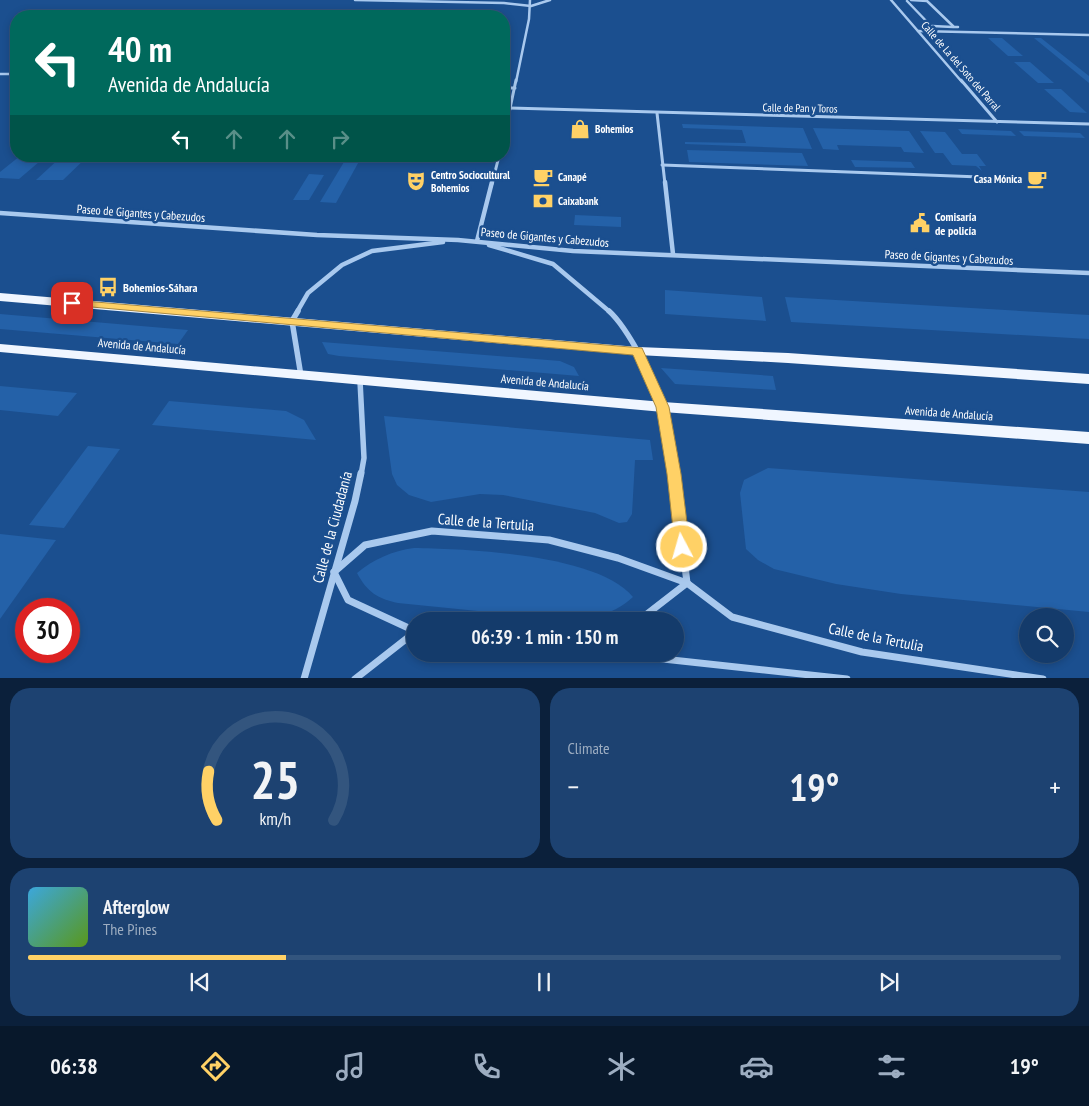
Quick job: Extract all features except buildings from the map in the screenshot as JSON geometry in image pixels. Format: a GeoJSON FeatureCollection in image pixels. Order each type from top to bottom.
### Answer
{"type":"FeatureCollection","features":[{"type":"Feature","properties":{"kind":"main road"},"geometry":{"type":"LineString","coordinates":[[0,297],[638,351],[788,358],[1089,379]]}},
{"type":"Feature","properties":{"kind":"main road","name":"Avenida de Andalucía"},"geometry":{"type":"LineString","coordinates":[[0,348],[663,407],[1089,438]]}},
{"type":"Feature","properties":{"kind":"street"},"geometry":{"type":"LineString","coordinates":[[355,0],[504,3],[531,6],[550,0]]}},
{"type":"Feature","properties":{"kind":"street"},"geometry":{"type":"LineString","coordinates":[[510,108],[531,6],[530,0]]}},
{"type":"Feature","properties":{"kind":"street","name":"Calle de La del Soto del Parral"},"geometry":{"type":"LineString","coordinates":[[891,0],[997,122]]}},
{"type":"Feature","properties":{"kind":"street"},"geometry":{"type":"LineString","coordinates":[[905,1],[927,1],[956,27],[932,26],[905,1]]}},
{"type":"Feature","properties":{"kind":"street"},"geometry":{"type":"LineString","coordinates":[[918,31],[1089,35]]}},
{"type":"Feature","properties":{"kind":"street"},"geometry":{"type":"LineString","coordinates":[[510,88],[515,88]]}},
{"type":"Feature","properties":{"kind":"street","name":"Calle de Pan y Toros"},"geometry":{"type":"LineString","coordinates":[[510,108],[1089,124]]}},
{"type":"Feature","properties":{"kind":"street"},"geometry":{"type":"LineString","coordinates":[[657,113],[673,254]]}},
{"type":"Feature","properties":{"kind":"street"},"geometry":{"type":"LineString","coordinates":[[497,162],[477,241],[553,264],[617,318],[638,351],[663,407],[674,474],[686,583],[649,612]]}},
{"type":"Feature","properties":{"kind":"street"},"geometry":{"type":"LineString","coordinates":[[662,165],[980,177]]}},
{"type":"Feature","properties":{"kind":"street","name":"Paseo de Gigantes y Cabezudos"},"geometry":{"type":"LineString","coordinates":[[0,213],[316,235],[477,241],[573,251],[1089,273]]}},
{"type":"Feature","properties":{"kind":"street"},"geometry":{"type":"LineString","coordinates":[[301,376],[292,321],[308,293],[342,265],[372,251],[458,240]]}},
{"type":"Feature","properties":{"kind":"street","name":"Calle de la Ciudadanía"},"geometry":{"type":"LineString","coordinates":[[304,678],[355,502],[364,458],[360,381]]}},
{"type":"Feature","properties":{"kind":"street","name":"Calle de la Tertulia"},"geometry":{"type":"LineString","coordinates":[[334,572],[365,545],[432,531],[549,540],[618,558],[686,583],[732,617],[862,652],[1043,678]]}},
{"type":"Feature","properties":{"kind":"street"},"geometry":{"type":"LineString","coordinates":[[334,572],[348,600],[406,628]]}},
{"type":"Feature","properties":{"kind":"street"},"geometry":{"type":"LineString","coordinates":[[355,678],[406,639]]}},
{"type":"Feature","properties":{"kind":"street"},"geometry":{"type":"LineString","coordinates":[[684,661],[847,678]]}},
{"type":"Feature","properties":{"kind":"shaded area"},"geometry":{"type":"Polygon","coordinates":[[[988,38],[1002,38],[1023,56],[1008,56],[988,38]]]}},
{"type":"Feature","properties":{"kind":"shaded area"},"geometry":{"type":"Polygon","coordinates":[[[1034,38],[1041,38],[1089,76],[1089,83],[1034,38]]]}},
{"type":"Feature","properties":{"kind":"shaded area"},"geometry":{"type":"Polygon","coordinates":[[[1014,62],[1030,62],[1054,83],[1038,83],[1014,62]]]}},
{"type":"Feature","properties":{"kind":"shaded area"},"geometry":{"type":"Polygon","coordinates":[[[1044,89],[1061,89],[1087,113],[1070,112],[1044,89]]]}},
{"type":"Feature","properties":{"kind":"shaded area"},"geometry":{"type":"Polygon","coordinates":[[[682,124],[803,128],[812,149],[685,144],[685,142],[746,143],[742,130],[683,128],[682,124]]]}},
{"type":"Feature","properties":{"kind":"shaded area"},"geometry":{"type":"Polygon","coordinates":[[[813,128],[909,131],[924,153],[904,152],[901,147],[837,145],[839,150],[823,149],[813,128]]]}},
{"type":"Feature","properties":{"kind":"shaded area"},"geometry":{"type":"Polygon","coordinates":[[[958,129],[1011,131],[1016,136],[962,134],[958,129]]]}},
{"type":"Feature","properties":{"kind":"shaded area"},"geometry":{"type":"Polygon","coordinates":[[[920,131],[945,132],[962,154],[977,154],[986,166],[979,166],[982,171],[976,166],[952,165],[943,153],[935,153],[920,131]]]}},
{"type":"Feature","properties":{"kind":"shaded area"},"geometry":{"type":"Polygon","coordinates":[[[1019,131],[1080,133],[1085,138],[1024,136],[1019,131]]]}},
{"type":"Feature","properties":{"kind":"shaded area"},"geometry":{"type":"Polygon","coordinates":[[[687,150],[802,153],[808,166],[689,162],[687,150]]]}},
{"type":"Feature","properties":{"kind":"shaded area"},"geometry":{"type":"Polygon","coordinates":[[[851,160],[911,162],[915,168],[855,167],[851,160]]]}},
{"type":"Feature","properties":{"kind":"shaded area"},"geometry":{"type":"Polygon","coordinates":[[[12,162],[39,162],[19,179],[0,178],[0,172],[12,162]]]}},
{"type":"Feature","properties":{"kind":"shaded area"},"geometry":{"type":"Polygon","coordinates":[[[56,162],[82,162],[63,180],[36,180],[56,162]]]}},
{"type":"Feature","properties":{"kind":"shaded area"},"geometry":{"type":"Polygon","coordinates":[[[344,162],[359,162],[336,203],[320,202],[344,162]]]}},
{"type":"Feature","properties":{"kind":"shaded area"},"geometry":{"type":"Polygon","coordinates":[[[309,174],[324,175],[309,200],[293,200],[309,174]]]}},
{"type":"Feature","properties":{"kind":"shaded area"},"geometry":{"type":"Polygon","coordinates":[[[575,215],[621,217],[621,227],[574,225],[575,215]]]}},
{"type":"Feature","properties":{"kind":"shaded area"},"geometry":{"type":"Polygon","coordinates":[[[665,290],[762,297],[766,321],[665,314],[665,290]]]}},
{"type":"Feature","properties":{"kind":"shaded area"},"geometry":{"type":"Polygon","coordinates":[[[785,297],[1089,315],[1089,339],[791,322],[785,297]]]}},
{"type":"Feature","properties":{"kind":"shaded area"},"geometry":{"type":"Polygon","coordinates":[[[0,314],[188,330],[178,344],[0,329],[0,314]]]}},
{"type":"Feature","properties":{"kind":"shaded area"},"geometry":{"type":"Polygon","coordinates":[[[322,342],[560,361],[574,367],[579,376],[339,356],[328,354],[322,342]]]}},
{"type":"Feature","properties":{"kind":"shaded area"},"geometry":{"type":"Polygon","coordinates":[[[661,368],[773,376],[776,390],[675,384],[661,368]]]}},
{"type":"Feature","properties":{"kind":"shaded area"},"geometry":{"type":"Polygon","coordinates":[[[0,386],[77,393],[58,416],[0,410],[0,386]]]}},
{"type":"Feature","properties":{"kind":"shaded area"},"geometry":{"type":"Polygon","coordinates":[[[169,401],[286,411],[304,420],[316,440],[152,425],[169,401]]]}},
{"type":"Feature","properties":{"kind":"shaded area"},"geometry":{"type":"Polygon","coordinates":[[[384,416],[650,440],[653,460],[635,460],[632,514],[627,522],[619,523],[595,513],[503,495],[480,494],[431,502],[409,495],[397,485],[392,474],[384,416]]]}},
{"type":"Feature","properties":{"kind":"shaded area"},"geometry":{"type":"Polygon","coordinates":[[[88,446],[120,449],[64,528],[29,525],[88,446]]]}},
{"type":"Feature","properties":{"kind":"shaded area"},"geometry":{"type":"Polygon","coordinates":[[[768,468],[1089,492],[1089,612],[1074,611],[1074,608],[1047,608],[901,594],[836,584],[774,569],[758,560],[746,549],[740,493],[744,480],[768,468]]]}},
{"type":"Feature","properties":{"kind":"shaded area"},"geometry":{"type":"Polygon","coordinates":[[[0,534],[56,540],[0,619],[0,534]]]}},
{"type":"Feature","properties":{"kind":"shaded area"},"geometry":{"type":"Polygon","coordinates":[[[414,548],[466,550],[530,557],[562,563],[591,571],[616,583],[633,597],[625,604],[609,612],[489,612],[398,603],[374,594],[357,573],[384,556],[414,548]]]}},
{"type":"Feature","properties":{"kind":"place","name":"Bohemios"},"geometry":{"type":"Point","coordinates":[580,129]}},
{"type":"Feature","properties":{"kind":"place","name":"Canapé"},"geometry":{"type":"Point","coordinates":[543,177]}},
{"type":"Feature","properties":{"kind":"place","name":"Casa Mónica"},"geometry":{"type":"Point","coordinates":[1037,179]}},
{"type":"Feature","properties":{"kind":"place","name":"Centro Sociocultural Bohemios"},"geometry":{"type":"Point","coordinates":[416,181]}},
{"type":"Feature","properties":{"kind":"place","name":"Caixabank"},"geometry":{"type":"Point","coordinates":[543,201]}},
{"type":"Feature","properties":{"kind":"place","name":"Comisaría de policía"},"geometry":{"type":"Point","coordinates":[920,223]}},
{"type":"Feature","properties":{"kind":"place","name":"Bohemios-Sáhara"},"geometry":{"type":"Point","coordinates":[108,287]}},
{"type":"Feature","properties":{"kind":"route"},"geometry":{"type":"LineString","coordinates":[[72,303],[638,351],[663,407],[674,474],[682,547]]}}]}
